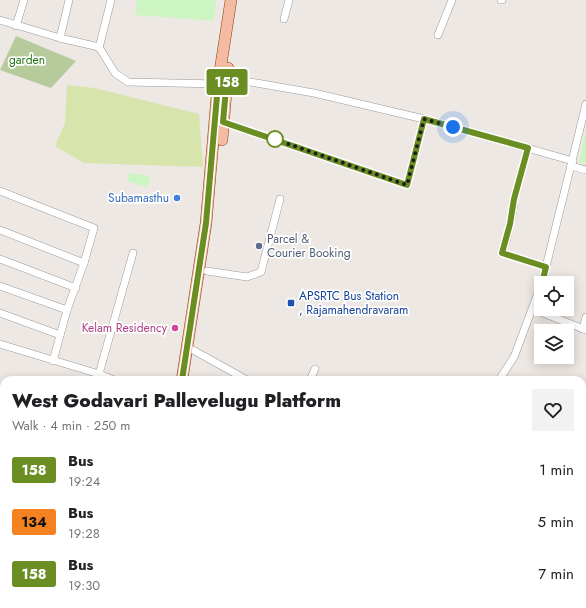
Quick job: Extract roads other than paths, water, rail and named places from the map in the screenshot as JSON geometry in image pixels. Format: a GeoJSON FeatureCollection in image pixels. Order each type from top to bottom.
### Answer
{"type":"FeatureCollection","features":[{"type":"Feature","properties":{"kind":"main road"},"geometry":{"type":"LineString","coordinates":[[183,376],[206,223],[231,0]]}},
{"type":"Feature","properties":{"kind":"main road"},"geometry":{"type":"LineString","coordinates":[[190,376],[193,350],[207,271],[218,187],[223,122],[223,81],[239,0]]}},
{"type":"Feature","properties":{"kind":"street"},"geometry":{"type":"LineString","coordinates":[[16,26],[24,0]]}},
{"type":"Feature","properties":{"kind":"street"},"geometry":{"type":"LineString","coordinates":[[60,38],[68,0]]}},
{"type":"Feature","properties":{"kind":"street"},"geometry":{"type":"LineString","coordinates":[[99,48],[111,0]]}},
{"type":"Feature","properties":{"kind":"street"},"geometry":{"type":"LineString","coordinates":[[284,20],[289,0]]}},
{"type":"Feature","properties":{"kind":"street"},"geometry":{"type":"LineString","coordinates":[[438,35],[452,0]]}},
{"type":"Feature","properties":{"kind":"street"},"geometry":{"type":"LineString","coordinates":[[0,20],[16,26],[99,47],[115,73],[128,82],[223,81],[314,93],[424,119],[528,148],[572,163],[586,170]]}},
{"type":"Feature","properties":{"kind":"street"},"geometry":{"type":"LineString","coordinates":[[543,276],[572,163],[584,124],[586,104]]}},
{"type":"Feature","properties":{"kind":"street"},"geometry":{"type":"LineString","coordinates":[[223,122],[407,185],[424,119]]}},
{"type":"Feature","properties":{"kind":"street"},"geometry":{"type":"LineString","coordinates":[[528,148],[514,199],[509,231],[502,253],[546,267]]}},
{"type":"Feature","properties":{"kind":"street"},"geometry":{"type":"LineString","coordinates":[[0,191],[94,228],[76,288],[67,310],[53,361]]}},
{"type":"Feature","properties":{"kind":"street"},"geometry":{"type":"LineString","coordinates":[[207,271],[247,277],[261,272],[280,199]]}},
{"type":"Feature","properties":{"kind":"street"},"geometry":{"type":"LineString","coordinates":[[0,230],[84,263]]}},
{"type":"Feature","properties":{"kind":"street"},"geometry":{"type":"LineString","coordinates":[[99,374],[133,253]]}},
{"type":"Feature","properties":{"kind":"street"},"geometry":{"type":"LineString","coordinates":[[0,259],[76,288]]}},
{"type":"Feature","properties":{"kind":"street"},"geometry":{"type":"LineString","coordinates":[[0,286],[67,310]]}},
{"type":"Feature","properties":{"kind":"street"},"geometry":{"type":"LineString","coordinates":[[502,376],[514,357],[534,306]]}},
{"type":"Feature","properties":{"kind":"street"},"geometry":{"type":"LineString","coordinates":[[533,309],[585,329],[586,317]]}},
{"type":"Feature","properties":{"kind":"street"},"geometry":{"type":"LineString","coordinates":[[0,313],[60,335]]}},
{"type":"Feature","properties":{"kind":"street"},"geometry":{"type":"LineString","coordinates":[[0,344],[103,376]]}},
{"type":"Feature","properties":{"kind":"street"},"geometry":{"type":"LineString","coordinates":[[193,350],[236,376]]}},
{"type":"Feature","properties":{"kind":"street"},"geometry":{"type":"LineString","coordinates":[[312,376],[315,369]]}},
{"type":"Feature","properties":{"kind":"place","name":"Subamasthu"},"geometry":{"type":"Point","coordinates":[177,198]}},
{"type":"Feature","properties":{"kind":"place","name":"Parcel & Courier Booking"},"geometry":{"type":"Point","coordinates":[259,246]}},
{"type":"Feature","properties":{"kind":"place","name":"APSRTC Bus Station , Rajamahendravaram"},"geometry":{"type":"Point","coordinates":[291,303]}},
{"type":"Feature","properties":{"kind":"place","name":"Kelam Residency"},"geometry":{"type":"Point","coordinates":[175,328]}},
{"type":"Feature","properties":{"kind":"park label","name":"garden"},"geometry":{"type":"Point","coordinates":[27,60]}}]}
